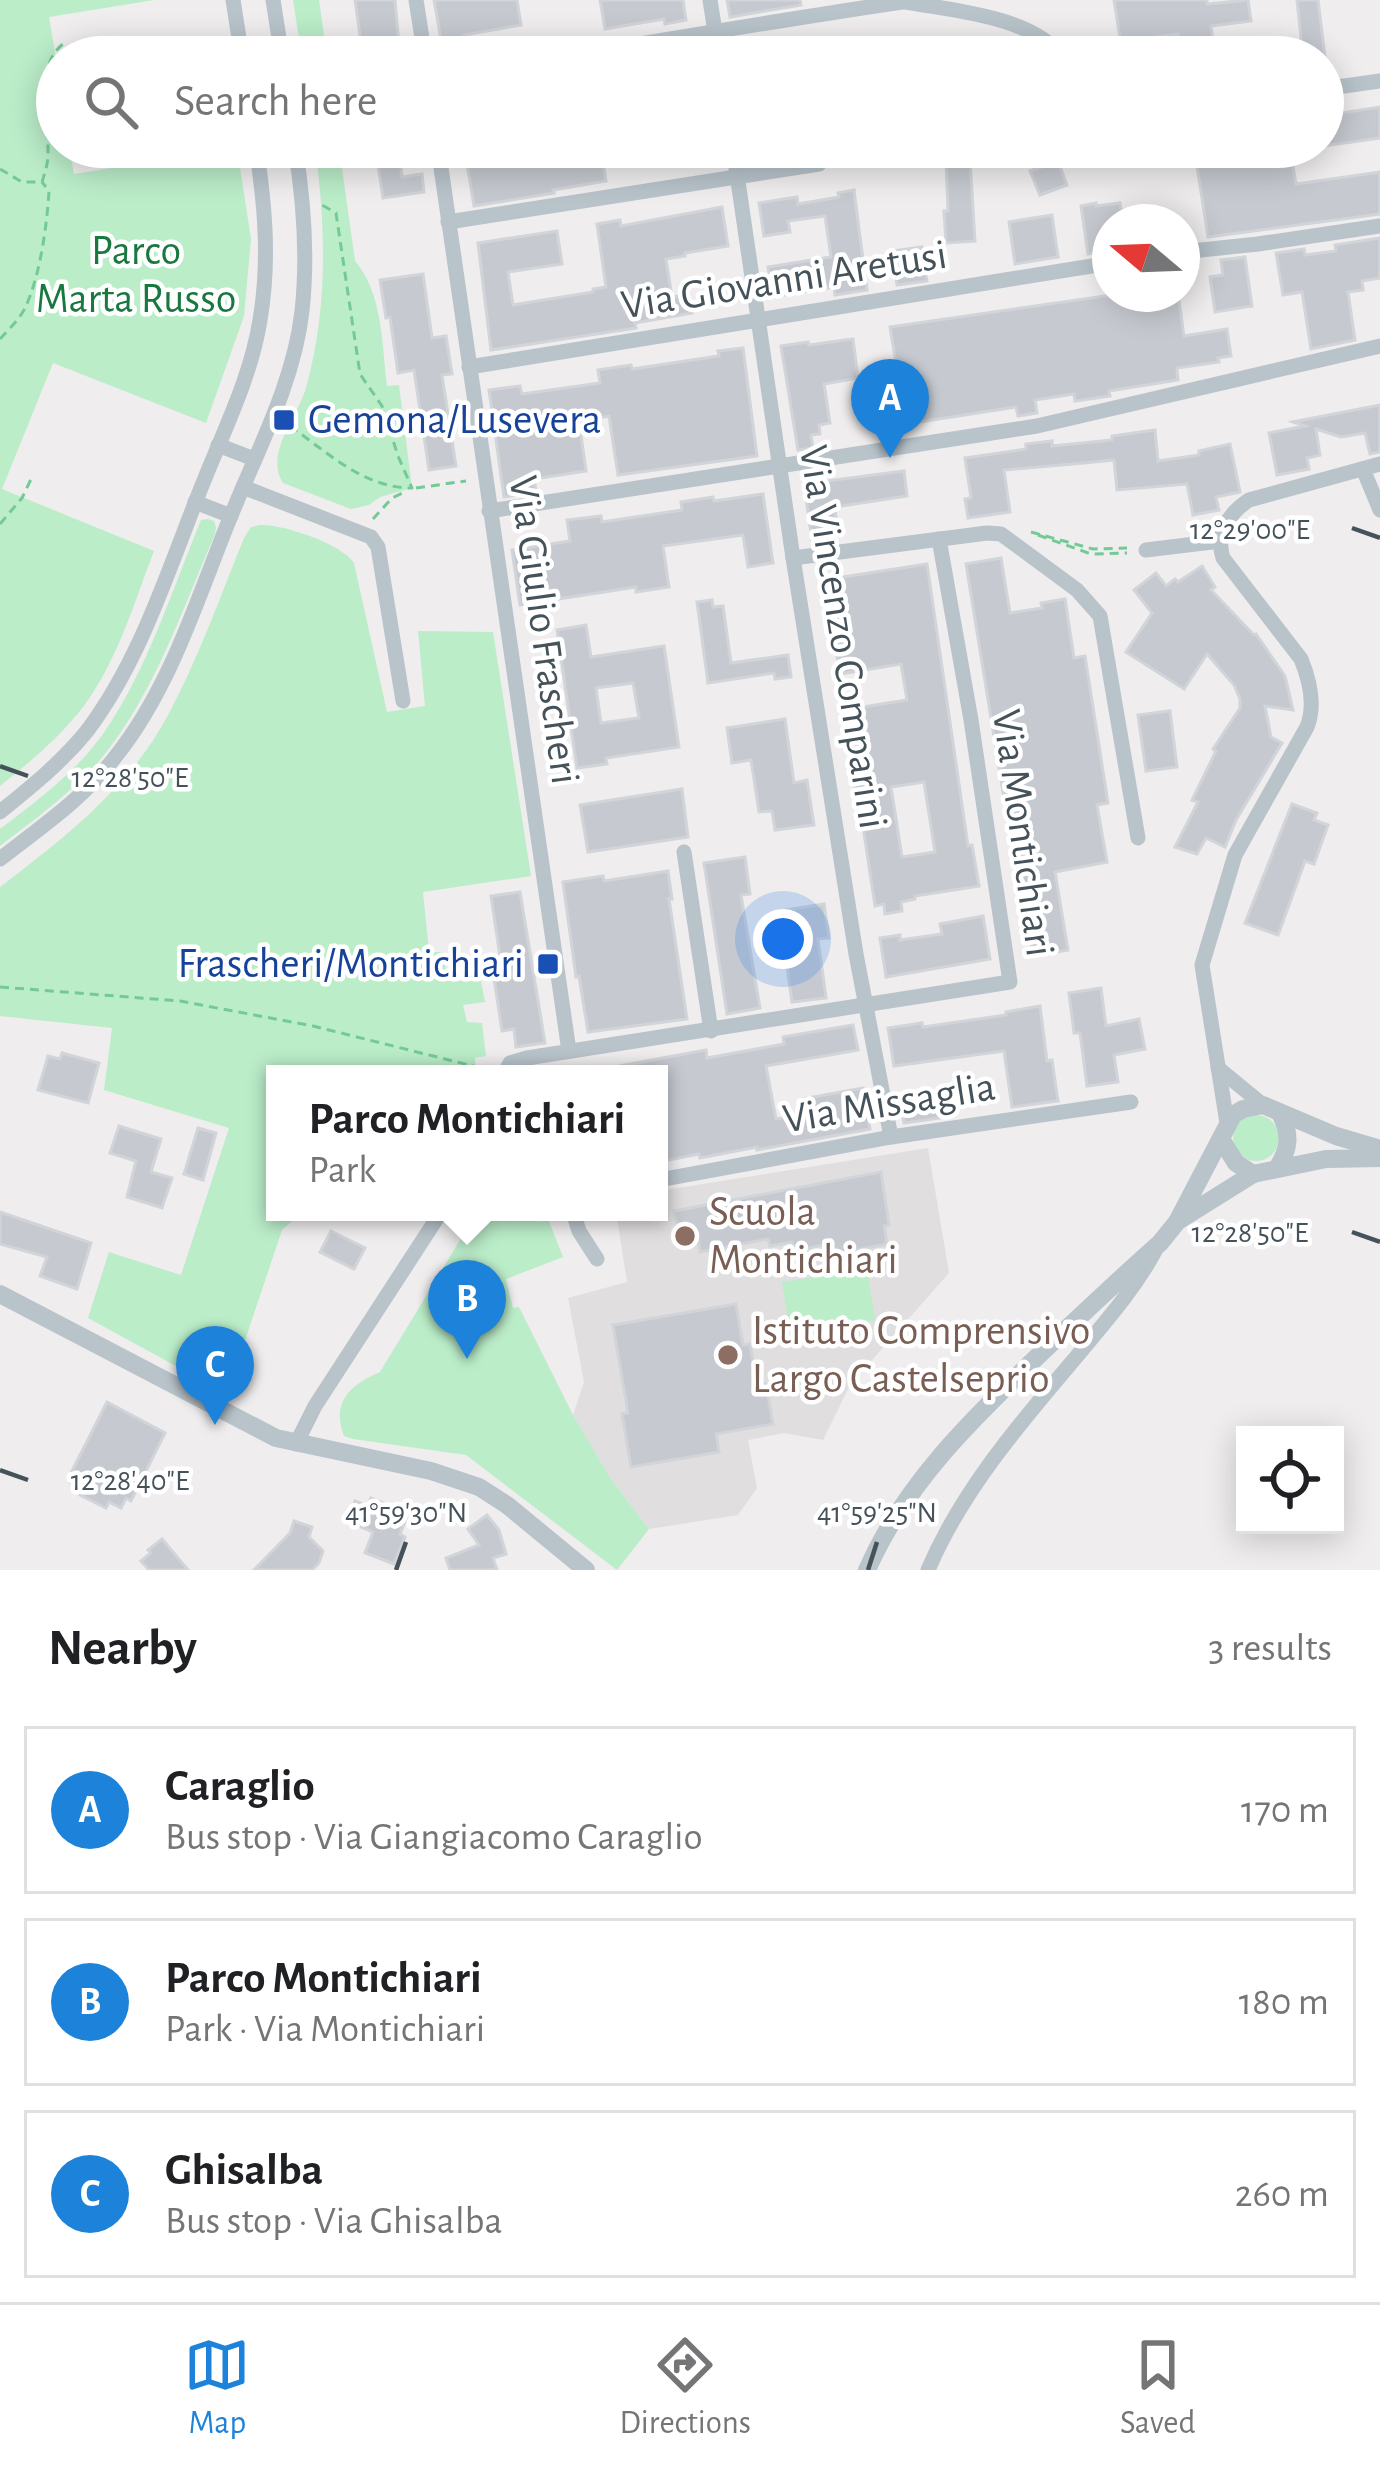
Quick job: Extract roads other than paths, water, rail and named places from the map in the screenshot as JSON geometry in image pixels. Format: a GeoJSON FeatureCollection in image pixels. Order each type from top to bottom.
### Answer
{"type":"FeatureCollection","features":[{"type":"Feature","properties":{"kind":"street"},"geometry":{"type":"LineString","coordinates":[[232,0],[238,36]]}},
{"type":"Feature","properties":{"kind":"street"},"geometry":{"type":"LineString","coordinates":[[273,0],[279,36]]}},
{"type":"Feature","properties":{"kind":"street"},"geometry":{"type":"LineString","coordinates":[[416,0],[422,36]]}},
{"type":"Feature","properties":{"kind":"street"},"geometry":{"type":"LineString","coordinates":[[710,0],[716,36]]}},
{"type":"Feature","properties":{"kind":"street"},"geometry":{"type":"LineString","coordinates":[[690,36],[910,1],[1023,28],[1038,36]]}},
{"type":"Feature","properties":{"kind":"street"},"geometry":{"type":"LineString","coordinates":[[1344,86],[1380,81]]}},
{"type":"Feature","properties":{"kind":"street"},"geometry":{"type":"LineString","coordinates":[[0,812],[86,732],[140,640],[253,354],[264,291],[266,221],[259,168]]}},
{"type":"Feature","properties":{"kind":"street"},"geometry":{"type":"LineString","coordinates":[[0,859],[80,796],[116,758],[167,672],[286,378],[302,313],[305,247],[298,168]]}},
{"type":"Feature","properties":{"kind":"street","name":"Via Giulio Frascheri"},"geometry":{"type":"LineString","coordinates":[[441,168],[569,1051]]}},
{"type":"Feature","properties":{"kind":"street","name":"Via Vincenzo Comparini"},"geometry":{"type":"LineString","coordinates":[[737,168],[793,558],[891,1137]]}},
{"type":"Feature","properties":{"kind":"street"},"geometry":{"type":"LineString","coordinates":[[448,222],[794,168]]}},
{"type":"Feature","properties":{"kind":"street"},"geometry":{"type":"LineString","coordinates":[[1200,250],[1380,226]]}},
{"type":"Feature","properties":{"kind":"street","name":"Via Giovanni Aretusi"},"geometry":{"type":"LineString","coordinates":[[469,368],[1092,266]]}},
{"type":"Feature","properties":{"kind":"street"},"geometry":{"type":"LineString","coordinates":[[489,511],[1037,426],[1380,346]]}},
{"type":"Feature","properties":{"kind":"street"},"geometry":{"type":"LineString","coordinates":[[218,445],[254,459]]}},
{"type":"Feature","properties":{"kind":"street"},"geometry":{"type":"LineString","coordinates":[[1253,1174],[1236,1162],[1224,1131],[1202,964],[1235,855],[1312,712],[1301,659],[1228,566],[1220,541],[1233,514],[1250,500],[1372,466],[1380,511]]}},
{"type":"Feature","properties":{"kind":"street"},"geometry":{"type":"LineString","coordinates":[[243,487],[371,537],[378,547],[404,701]]}},
{"type":"Feature","properties":{"kind":"street"},"geometry":{"type":"LineString","coordinates":[[195,502],[231,516]]}},
{"type":"Feature","properties":{"kind":"street"},"geometry":{"type":"LineString","coordinates":[[793,558],[1001,534],[1077,590],[1100,616],[1138,838]]}},
{"type":"Feature","properties":{"kind":"street","name":"Via Montichiari"},"geometry":{"type":"LineString","coordinates":[[508,1065],[569,1051],[1010,982],[939,539]]}},
{"type":"Feature","properties":{"kind":"street"},"geometry":{"type":"LineString","coordinates":[[1146,550],[1220,541]]}},
{"type":"Feature","properties":{"kind":"street"},"geometry":{"type":"LineString","coordinates":[[684,852],[711,1031]]}},
{"type":"Feature","properties":{"kind":"street"},"geometry":{"type":"LineString","coordinates":[[1217,1068],[1281,1115],[1380,1148]]}},
{"type":"Feature","properties":{"kind":"street","name":"Via Missaglia"},"geometry":{"type":"LineString","coordinates":[[668,1178],[891,1137],[1130,1102]]}},
{"type":"Feature","properties":{"kind":"street"},"geometry":{"type":"LineString","coordinates":[[867,1570],[899,1510],[961,1433],[1160,1243],[1177,1222],[1233,1115],[1263,1105]]}},
{"type":"Feature","properties":{"kind":"street"},"geometry":{"type":"LineString","coordinates":[[1278,1167],[1288,1146],[1281,1115]]}},
{"type":"Feature","properties":{"kind":"street"},"geometry":{"type":"LineString","coordinates":[[1177,1222],[1253,1174],[1326,1159],[1380,1158]]}},
{"type":"Feature","properties":{"kind":"street"},"geometry":{"type":"LineString","coordinates":[[296,1444],[315,1406],[435,1221]]}},
{"type":"Feature","properties":{"kind":"street"},"geometry":{"type":"LineString","coordinates":[[576,1221],[597,1259]]}},
{"type":"Feature","properties":{"kind":"street"},"geometry":{"type":"LineString","coordinates":[[928,1570],[973,1488],[1138,1282],[1160,1243]]}},
{"type":"Feature","properties":{"kind":"street"},"geometry":{"type":"LineString","coordinates":[[0,1294],[270,1436],[431,1471],[479,1487],[586,1570]]}},
{"type":"Feature","properties":{"kind":"place","name":"Gemona/Lusevera"},"geometry":{"type":"Point","coordinates":[284,420]}},
{"type":"Feature","properties":{"kind":"place","name":"Caraglio"},"geometry":{"type":"Point","coordinates":[890,458]}},
{"type":"Feature","properties":{"kind":"place","name":"Frascheri/Montichiari"},"geometry":{"type":"Point","coordinates":[548,964]}},
{"type":"Feature","properties":{"kind":"place","name":"Scuola Montichiari"},"geometry":{"type":"Point","coordinates":[685,1236]}},
{"type":"Feature","properties":{"kind":"place","name":"Istituto Comprensivo Largo Castelseprio"},"geometry":{"type":"Point","coordinates":[728,1355]}},
{"type":"Feature","properties":{"kind":"place","name":"Parco Montichiari"},"geometry":{"type":"Point","coordinates":[467,1359]}},
{"type":"Feature","properties":{"kind":"place","name":"Ghisalba"},"geometry":{"type":"Point","coordinates":[215,1425]}},
{"type":"Feature","properties":{"kind":"park label","name":"Parco Marta Russo"},"geometry":{"type":"Point","coordinates":[136,275]}}]}
